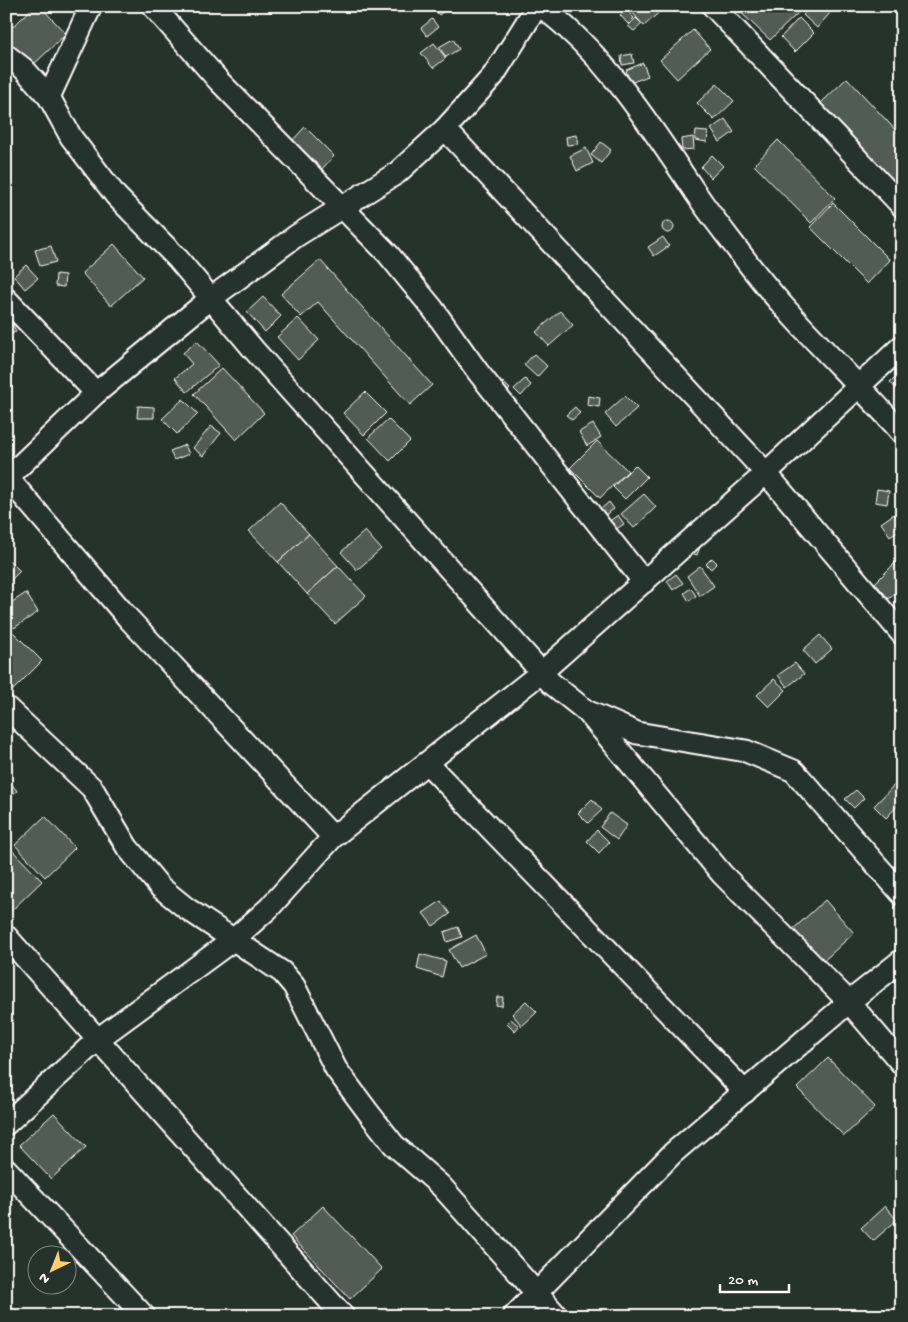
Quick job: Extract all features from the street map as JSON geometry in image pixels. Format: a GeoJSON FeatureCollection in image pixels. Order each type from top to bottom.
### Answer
{"type":"FeatureCollection","features":[{"type":"Feature","properties":{"kind":"street"},"geometry":{"type":"LineString","coordinates":[[49,97],[91,6]]}},
{"type":"Feature","properties":{"kind":"street"},"geometry":{"type":"LineString","coordinates":[[153,6],[219,81],[388,254],[427,302],[478,372],[644,582]]}},
{"type":"Feature","properties":{"kind":"street"},"geometry":{"type":"LineString","coordinates":[[333,837],[128,618],[7,477],[96,393],[210,299],[296,236],[397,173],[445,129],[493,76],[539,6],[571,30],[612,73],[654,128],[696,193],[788,314],[859,385],[902,433]]}},
{"type":"Feature","properties":{"kind":"street"},"geometry":{"type":"LineString","coordinates":[[713,6],[902,206]]}},
{"type":"Feature","properties":{"kind":"street"},"geometry":{"type":"LineString","coordinates":[[6,56],[24,69],[49,97],[71,137],[116,196],[178,259],[210,299],[551,683],[586,712],[722,874],[849,1002],[902,1064]]}},
{"type":"Feature","properties":{"kind":"street"},"geometry":{"type":"LineString","coordinates":[[445,129],[766,473],[902,634]]}},
{"type":"Feature","properties":{"kind":"street"},"geometry":{"type":"LineString","coordinates":[[6,299],[96,393]]}},
{"type":"Feature","properties":{"kind":"street"},"geometry":{"type":"LineString","coordinates":[[6,1124],[98,1040],[233,940],[269,908],[333,837],[542,671],[766,473],[902,346]]}},
{"type":"Feature","properties":{"kind":"street"},"geometry":{"type":"LineString","coordinates":[[6,707],[92,788],[127,847],[160,888],[282,972],[294,986],[336,1068],[394,1145],[440,1186],[538,1292],[557,1316]]}},
{"type":"Feature","properties":{"kind":"street"},"geometry":{"type":"LineString","coordinates":[[586,712],[637,733],[746,751],[794,770],[902,894]]}},
{"type":"Feature","properties":{"kind":"street"},"geometry":{"type":"LineString","coordinates":[[427,763],[745,1092]]}},
{"type":"Feature","properties":{"kind":"street"},"geometry":{"type":"LineString","coordinates":[[6,936],[343,1316]]}},
{"type":"Feature","properties":{"kind":"street"},"geometry":{"type":"LineString","coordinates":[[514,1316],[673,1153],[849,1002],[902,960]]}},
{"type":"Feature","properties":{"kind":"street"},"geometry":{"type":"LineString","coordinates":[[6,1169],[144,1316]]}},
{"type":"Feature","properties":{"kind":"building"},"geometry":{"type":"Polygon","coordinates":[[[35,6],[40,6],[66,34],[32,66],[6,39],[6,33],[35,6]]]}},
{"type":"Feature","properties":{"kind":"building"},"geometry":{"type":"Polygon","coordinates":[[[370,6],[386,6],[378,14],[370,6]]]}},
{"type":"Feature","properties":{"kind":"building"},"geometry":{"type":"Polygon","coordinates":[[[432,6],[450,6],[439,15],[432,6]]]}},
{"type":"Feature","properties":{"kind":"building"},"geometry":{"type":"Polygon","coordinates":[[[637,6],[666,6],[644,26],[631,11],[637,6]]]}},
{"type":"Feature","properties":{"kind":"building"},"geometry":{"type":"Polygon","coordinates":[[[734,6],[791,6],[798,13],[770,40],[734,6]]]}},
{"type":"Feature","properties":{"kind":"building"},"geometry":{"type":"Polygon","coordinates":[[[810,6],[836,6],[817,28],[803,15],[810,6]]]}},
{"type":"Feature","properties":{"kind":"building"},"geometry":{"type":"Polygon","coordinates":[[[626,10],[634,18],[628,24],[620,15],[626,10]]]}},
{"type":"Feature","properties":{"kind":"building"},"geometry":{"type":"Polygon","coordinates":[[[636,18],[642,24],[634,31],[628,26],[636,18]]]}},
{"type":"Feature","properties":{"kind":"building"},"geometry":{"type":"Polygon","coordinates":[[[799,18],[814,33],[795,52],[781,37],[799,18]]]}},
{"type":"Feature","properties":{"kind":"building"},"geometry":{"type":"Polygon","coordinates":[[[432,19],[438,27],[427,36],[421,28],[432,19]]]}},
{"type":"Feature","properties":{"kind":"building"},"geometry":{"type":"Polygon","coordinates":[[[693,30],[710,49],[677,79],[660,60],[693,30]]]}},
{"type":"Feature","properties":{"kind":"building"},"geometry":{"type":"Polygon","coordinates":[[[453,39],[459,49],[446,57],[439,47],[453,39]]]}},
{"type":"Feature","properties":{"kind":"building"},"geometry":{"type":"Polygon","coordinates":[[[434,43],[446,58],[433,68],[421,53],[434,43]]]}},
{"type":"Feature","properties":{"kind":"building"},"geometry":{"type":"Polygon","coordinates":[[[632,54],[634,63],[622,65],[621,56],[632,54]]]}},
{"type":"Feature","properties":{"kind":"building"},"geometry":{"type":"Polygon","coordinates":[[[643,63],[648,76],[630,83],[626,70],[643,63]]]}},
{"type":"Feature","properties":{"kind":"building"},"geometry":{"type":"Polygon","coordinates":[[[847,78],[902,137],[902,189],[821,103],[847,78]]]}},
{"type":"Feature","properties":{"kind":"building"},"geometry":{"type":"Polygon","coordinates":[[[717,84],[734,101],[714,120],[697,103],[717,84]]]}},
{"type":"Feature","properties":{"kind":"building"},"geometry":{"type":"Polygon","coordinates":[[[725,119],[734,132],[720,142],[711,129],[725,119]]]}},
{"type":"Feature","properties":{"kind":"building"},"geometry":{"type":"Polygon","coordinates":[[[305,127],[334,156],[320,171],[291,142],[305,127]]]}},
{"type":"Feature","properties":{"kind":"building"},"geometry":{"type":"Polygon","coordinates":[[[696,131],[708,132],[707,142],[695,140],[696,131]]]}},
{"type":"Feature","properties":{"kind":"building"},"geometry":{"type":"Polygon","coordinates":[[[576,135],[578,144],[567,145],[566,137],[576,135]]]}},
{"type":"Feature","properties":{"kind":"building"},"geometry":{"type":"Polygon","coordinates":[[[693,137],[694,149],[682,150],[681,139],[693,137]]]}},
{"type":"Feature","properties":{"kind":"building"},"geometry":{"type":"Polygon","coordinates":[[[778,140],[835,198],[811,223],[754,165],[778,140]]]}},
{"type":"Feature","properties":{"kind":"building"},"geometry":{"type":"Polygon","coordinates":[[[601,142],[611,150],[601,163],[591,155],[601,142]]]}},
{"type":"Feature","properties":{"kind":"building"},"geometry":{"type":"Polygon","coordinates":[[[586,148],[593,163],[577,171],[570,156],[586,148]]]}},
{"type":"Feature","properties":{"kind":"building"},"geometry":{"type":"Polygon","coordinates":[[[712,155],[723,166],[711,178],[701,167],[712,155]]]}},
{"type":"Feature","properties":{"kind":"building"},"geometry":{"type":"Polygon","coordinates":[[[833,203],[890,260],[867,284],[810,227],[833,203]]]}},
{"type":"Feature","properties":{"kind":"building"},"geometry":{"type":"Polygon","coordinates":[[[666,221],[670,221],[674,227],[670,233],[666,233],[662,229],[662,225],[666,221]]]}},
{"type":"Feature","properties":{"kind":"building"},"geometry":{"type":"Polygon","coordinates":[[[663,237],[669,246],[654,256],[648,247],[663,237]]]}},
{"type":"Feature","properties":{"kind":"building"},"geometry":{"type":"Polygon","coordinates":[[[114,244],[143,277],[111,306],[82,273],[114,244]]]}},
{"type":"Feature","properties":{"kind":"building"},"geometry":{"type":"Polygon","coordinates":[[[51,246],[56,262],[40,266],[35,250],[51,246]]]}},
{"type":"Feature","properties":{"kind":"building"},"geometry":{"type":"Polygon","coordinates":[[[320,260],[432,385],[410,405],[318,302],[301,317],[281,294],[320,260]]]}},
{"type":"Feature","properties":{"kind":"building"},"geometry":{"type":"Polygon","coordinates":[[[26,265],[38,278],[25,289],[14,276],[26,265]]]}},
{"type":"Feature","properties":{"kind":"building"},"geometry":{"type":"Polygon","coordinates":[[[56,274],[65,275],[64,287],[55,286],[56,274]]]}},
{"type":"Feature","properties":{"kind":"building"},"geometry":{"type":"Polygon","coordinates":[[[263,297],[281,316],[265,332],[247,312],[263,297]]]}},
{"type":"Feature","properties":{"kind":"building"},"geometry":{"type":"Polygon","coordinates":[[[560,311],[573,325],[549,346],[536,332],[560,311]]]}},
{"type":"Feature","properties":{"kind":"building"},"geometry":{"type":"Polygon","coordinates":[[[298,318],[319,340],[298,360],[277,337],[298,318]]]}},
{"type":"Feature","properties":{"kind":"building"},"geometry":{"type":"Polygon","coordinates":[[[11,320],[16,332],[6,336],[6,322],[11,320]]]}},
{"type":"Feature","properties":{"kind":"building"},"geometry":{"type":"Polygon","coordinates":[[[197,341],[219,365],[187,392],[175,378],[192,364],[183,353],[197,341]]]}},
{"type":"Feature","properties":{"kind":"building"},"geometry":{"type":"Polygon","coordinates":[[[534,354],[547,366],[537,377],[524,365],[534,354]]]}},
{"type":"Feature","properties":{"kind":"building"},"geometry":{"type":"Polygon","coordinates":[[[222,368],[264,413],[236,440],[194,394],[222,368]]]}},
{"type":"Feature","properties":{"kind":"building"},"geometry":{"type":"Polygon","coordinates":[[[902,370],[902,395],[890,382],[902,370]]]}},
{"type":"Feature","properties":{"kind":"building"},"geometry":{"type":"Polygon","coordinates":[[[525,379],[531,385],[521,396],[514,389],[525,379]]]}},
{"type":"Feature","properties":{"kind":"building"},"geometry":{"type":"Polygon","coordinates":[[[503,382],[510,389],[503,396],[496,389],[503,382]]]}},
{"type":"Feature","properties":{"kind":"building"},"geometry":{"type":"Polygon","coordinates":[[[365,392],[386,413],[364,435],[343,413],[365,392]]]}},
{"type":"Feature","properties":{"kind":"building"},"geometry":{"type":"Polygon","coordinates":[[[588,396],[600,398],[599,407],[587,405],[588,396]]]}},
{"type":"Feature","properties":{"kind":"building"},"geometry":{"type":"Polygon","coordinates":[[[625,396],[637,408],[616,427],[605,414],[625,396]]]}},
{"type":"Feature","properties":{"kind":"building"},"geometry":{"type":"Polygon","coordinates":[[[183,399],[198,414],[177,434],[162,419],[183,399]]]}},
{"type":"Feature","properties":{"kind":"building"},"geometry":{"type":"Polygon","coordinates":[[[138,406],[154,407],[154,418],[137,418],[138,406]]]}},
{"type":"Feature","properties":{"kind":"building"},"geometry":{"type":"Polygon","coordinates":[[[575,407],[580,413],[572,420],[566,415],[575,407]]]}},
{"type":"Feature","properties":{"kind":"building"},"geometry":{"type":"Polygon","coordinates":[[[388,419],[410,441],[390,461],[368,438],[388,419]]]}},
{"type":"Feature","properties":{"kind":"building"},"geometry":{"type":"Polygon","coordinates":[[[593,424],[601,437],[587,446],[579,432],[593,424]]]}},
{"type":"Feature","properties":{"kind":"building"},"geometry":{"type":"Polygon","coordinates":[[[211,426],[221,433],[203,456],[193,448],[211,426]]]}},
{"type":"Feature","properties":{"kind":"building"},"geometry":{"type":"Polygon","coordinates":[[[597,441],[628,471],[600,498],[570,468],[597,441]]]}},
{"type":"Feature","properties":{"kind":"building"},"geometry":{"type":"Polygon","coordinates":[[[185,445],[189,454],[174,460],[170,451],[185,445]]]}},
{"type":"Feature","properties":{"kind":"building"},"geometry":{"type":"Polygon","coordinates":[[[635,465],[647,477],[625,499],[613,487],[635,465]]]}},
{"type":"Feature","properties":{"kind":"building"},"geometry":{"type":"Polygon","coordinates":[[[877,489],[889,491],[887,504],[875,502],[877,489]]]}},
{"type":"Feature","properties":{"kind":"building"},"geometry":{"type":"Polygon","coordinates":[[[644,494],[656,507],[634,528],[621,514],[644,494]]]}},
{"type":"Feature","properties":{"kind":"building"},"geometry":{"type":"Polygon","coordinates":[[[280,502],[309,534],[278,562],[249,531],[280,502]]]}},
{"type":"Feature","properties":{"kind":"building"},"geometry":{"type":"Polygon","coordinates":[[[609,502],[614,509],[605,515],[601,509],[609,502]]]}},
{"type":"Feature","properties":{"kind":"building"},"geometry":{"type":"Polygon","coordinates":[[[902,508],[902,520],[897,511],[902,508]]]}},
{"type":"Feature","properties":{"kind":"building"},"geometry":{"type":"Polygon","coordinates":[[[894,514],[902,528],[890,536],[881,523],[894,514]]]}},
{"type":"Feature","properties":{"kind":"building"},"geometry":{"type":"Polygon","coordinates":[[[618,515],[624,524],[612,532],[607,523],[618,515]]]}},
{"type":"Feature","properties":{"kind":"building"},"geometry":{"type":"Polygon","coordinates":[[[365,531],[381,549],[357,570],[341,552],[365,531]]]}},
{"type":"Feature","properties":{"kind":"building"},"geometry":{"type":"Polygon","coordinates":[[[309,534],[338,566],[307,594],[278,562],[309,534]]]}},
{"type":"Feature","properties":{"kind":"building"},"geometry":{"type":"Polygon","coordinates":[[[693,544],[700,547],[697,555],[689,552],[693,544]]]}},
{"type":"Feature","properties":{"kind":"building"},"geometry":{"type":"Polygon","coordinates":[[[902,556],[902,587],[889,599],[875,583],[902,556]]]}},
{"type":"Feature","properties":{"kind":"building"},"geometry":{"type":"Polygon","coordinates":[[[6,557],[20,571],[6,585],[6,557]]]}},
{"type":"Feature","properties":{"kind":"building"},"geometry":{"type":"Polygon","coordinates":[[[712,558],[717,563],[711,569],[706,564],[712,558]]]}},
{"type":"Feature","properties":{"kind":"building"},"geometry":{"type":"Polygon","coordinates":[[[338,566],[366,596],[335,624],[307,594],[338,566]]]}},
{"type":"Feature","properties":{"kind":"building"},"geometry":{"type":"Polygon","coordinates":[[[700,566],[714,586],[700,596],[687,576],[700,566]]]}},
{"type":"Feature","properties":{"kind":"building"},"geometry":{"type":"Polygon","coordinates":[[[676,574],[683,583],[673,590],[667,581],[676,574]]]}},
{"type":"Feature","properties":{"kind":"building"},"geometry":{"type":"Polygon","coordinates":[[[691,588],[696,596],[689,601],[684,593],[691,588]]]}},
{"type":"Feature","properties":{"kind":"building"},"geometry":{"type":"Polygon","coordinates":[[[26,593],[38,612],[14,628],[6,618],[6,606],[26,593]]]}},
{"type":"Feature","properties":{"kind":"building"},"geometry":{"type":"Polygon","coordinates":[[[12,631],[42,661],[11,692],[6,687],[6,637],[12,631]]]}},
{"type":"Feature","properties":{"kind":"building"},"geometry":{"type":"Polygon","coordinates":[[[820,635],[832,649],[815,664],[803,650],[820,635]]]}},
{"type":"Feature","properties":{"kind":"building"},"geometry":{"type":"Polygon","coordinates":[[[795,663],[804,674],[787,687],[778,675],[795,663]]]}},
{"type":"Feature","properties":{"kind":"building"},"geometry":{"type":"Polygon","coordinates":[[[774,679],[786,690],[769,707],[757,695],[774,679]]]}},
{"type":"Feature","properties":{"kind":"building"},"geometry":{"type":"Polygon","coordinates":[[[6,777],[17,791],[6,799],[6,777]]]}},
{"type":"Feature","properties":{"kind":"building"},"geometry":{"type":"Polygon","coordinates":[[[897,782],[902,786],[902,801],[886,818],[874,806],[897,782]]]}},
{"type":"Feature","properties":{"kind":"building"},"geometry":{"type":"Polygon","coordinates":[[[856,790],[864,798],[854,808],[845,799],[856,790]]]}},
{"type":"Feature","properties":{"kind":"building"},"geometry":{"type":"Polygon","coordinates":[[[592,799],[602,810],[588,823],[578,813],[592,799]]]}},
{"type":"Feature","properties":{"kind":"building"},"geometry":{"type":"Polygon","coordinates":[[[610,813],[627,825],[617,840],[600,827],[610,813]]]}},
{"type":"Feature","properties":{"kind":"building"},"geometry":{"type":"Polygon","coordinates":[[[45,816],[75,848],[45,877],[15,845],[45,816]]]}},
{"type":"Feature","properties":{"kind":"building"},"geometry":{"type":"Polygon","coordinates":[[[597,830],[609,842],[599,853],[587,841],[597,830]]]}},
{"type":"Feature","properties":{"kind":"building"},"geometry":{"type":"Polygon","coordinates":[[[6,844],[42,881],[9,913],[6,910],[6,844]]]}},
{"type":"Feature","properties":{"kind":"building"},"geometry":{"type":"Polygon","coordinates":[[[825,900],[854,933],[819,965],[790,932],[825,900]]]}},
{"type":"Feature","properties":{"kind":"building"},"geometry":{"type":"Polygon","coordinates":[[[441,901],[450,914],[433,926],[423,913],[441,901]]]}},
{"type":"Feature","properties":{"kind":"building"},"geometry":{"type":"Polygon","coordinates":[[[458,927],[462,937],[447,942],[444,932],[458,927]]]}},
{"type":"Feature","properties":{"kind":"building"},"geometry":{"type":"Polygon","coordinates":[[[476,935],[486,954],[459,968],[449,950],[476,935]]]}},
{"type":"Feature","properties":{"kind":"building"},"geometry":{"type":"Polygon","coordinates":[[[420,954],[446,961],[442,977],[417,969],[420,954]]]}},
{"type":"Feature","properties":{"kind":"building"},"geometry":{"type":"Polygon","coordinates":[[[497,997],[503,997],[502,1006],[496,1005],[497,997]]]}},
{"type":"Feature","properties":{"kind":"building"},"geometry":{"type":"Polygon","coordinates":[[[526,1001],[537,1012],[522,1026],[512,1014],[526,1001]]]}},
{"type":"Feature","properties":{"kind":"building"},"geometry":{"type":"Polygon","coordinates":[[[511,1019],[519,1026],[515,1031],[507,1023],[511,1019]]]}},
{"type":"Feature","properties":{"kind":"building"},"geometry":{"type":"Polygon","coordinates":[[[828,1058],[875,1107],[844,1136],[797,1088],[828,1058]]]}},
{"type":"Feature","properties":{"kind":"building"},"geometry":{"type":"Polygon","coordinates":[[[54,1113],[86,1147],[51,1179],[19,1145],[54,1113]]]}},
{"type":"Feature","properties":{"kind":"building"},"geometry":{"type":"Polygon","coordinates":[[[323,1206],[382,1269],[350,1299],[291,1236],[323,1206]]]}},
{"type":"Feature","properties":{"kind":"building"},"geometry":{"type":"Polygon","coordinates":[[[885,1206],[897,1220],[873,1241],[861,1228],[885,1206]]]}}]}
